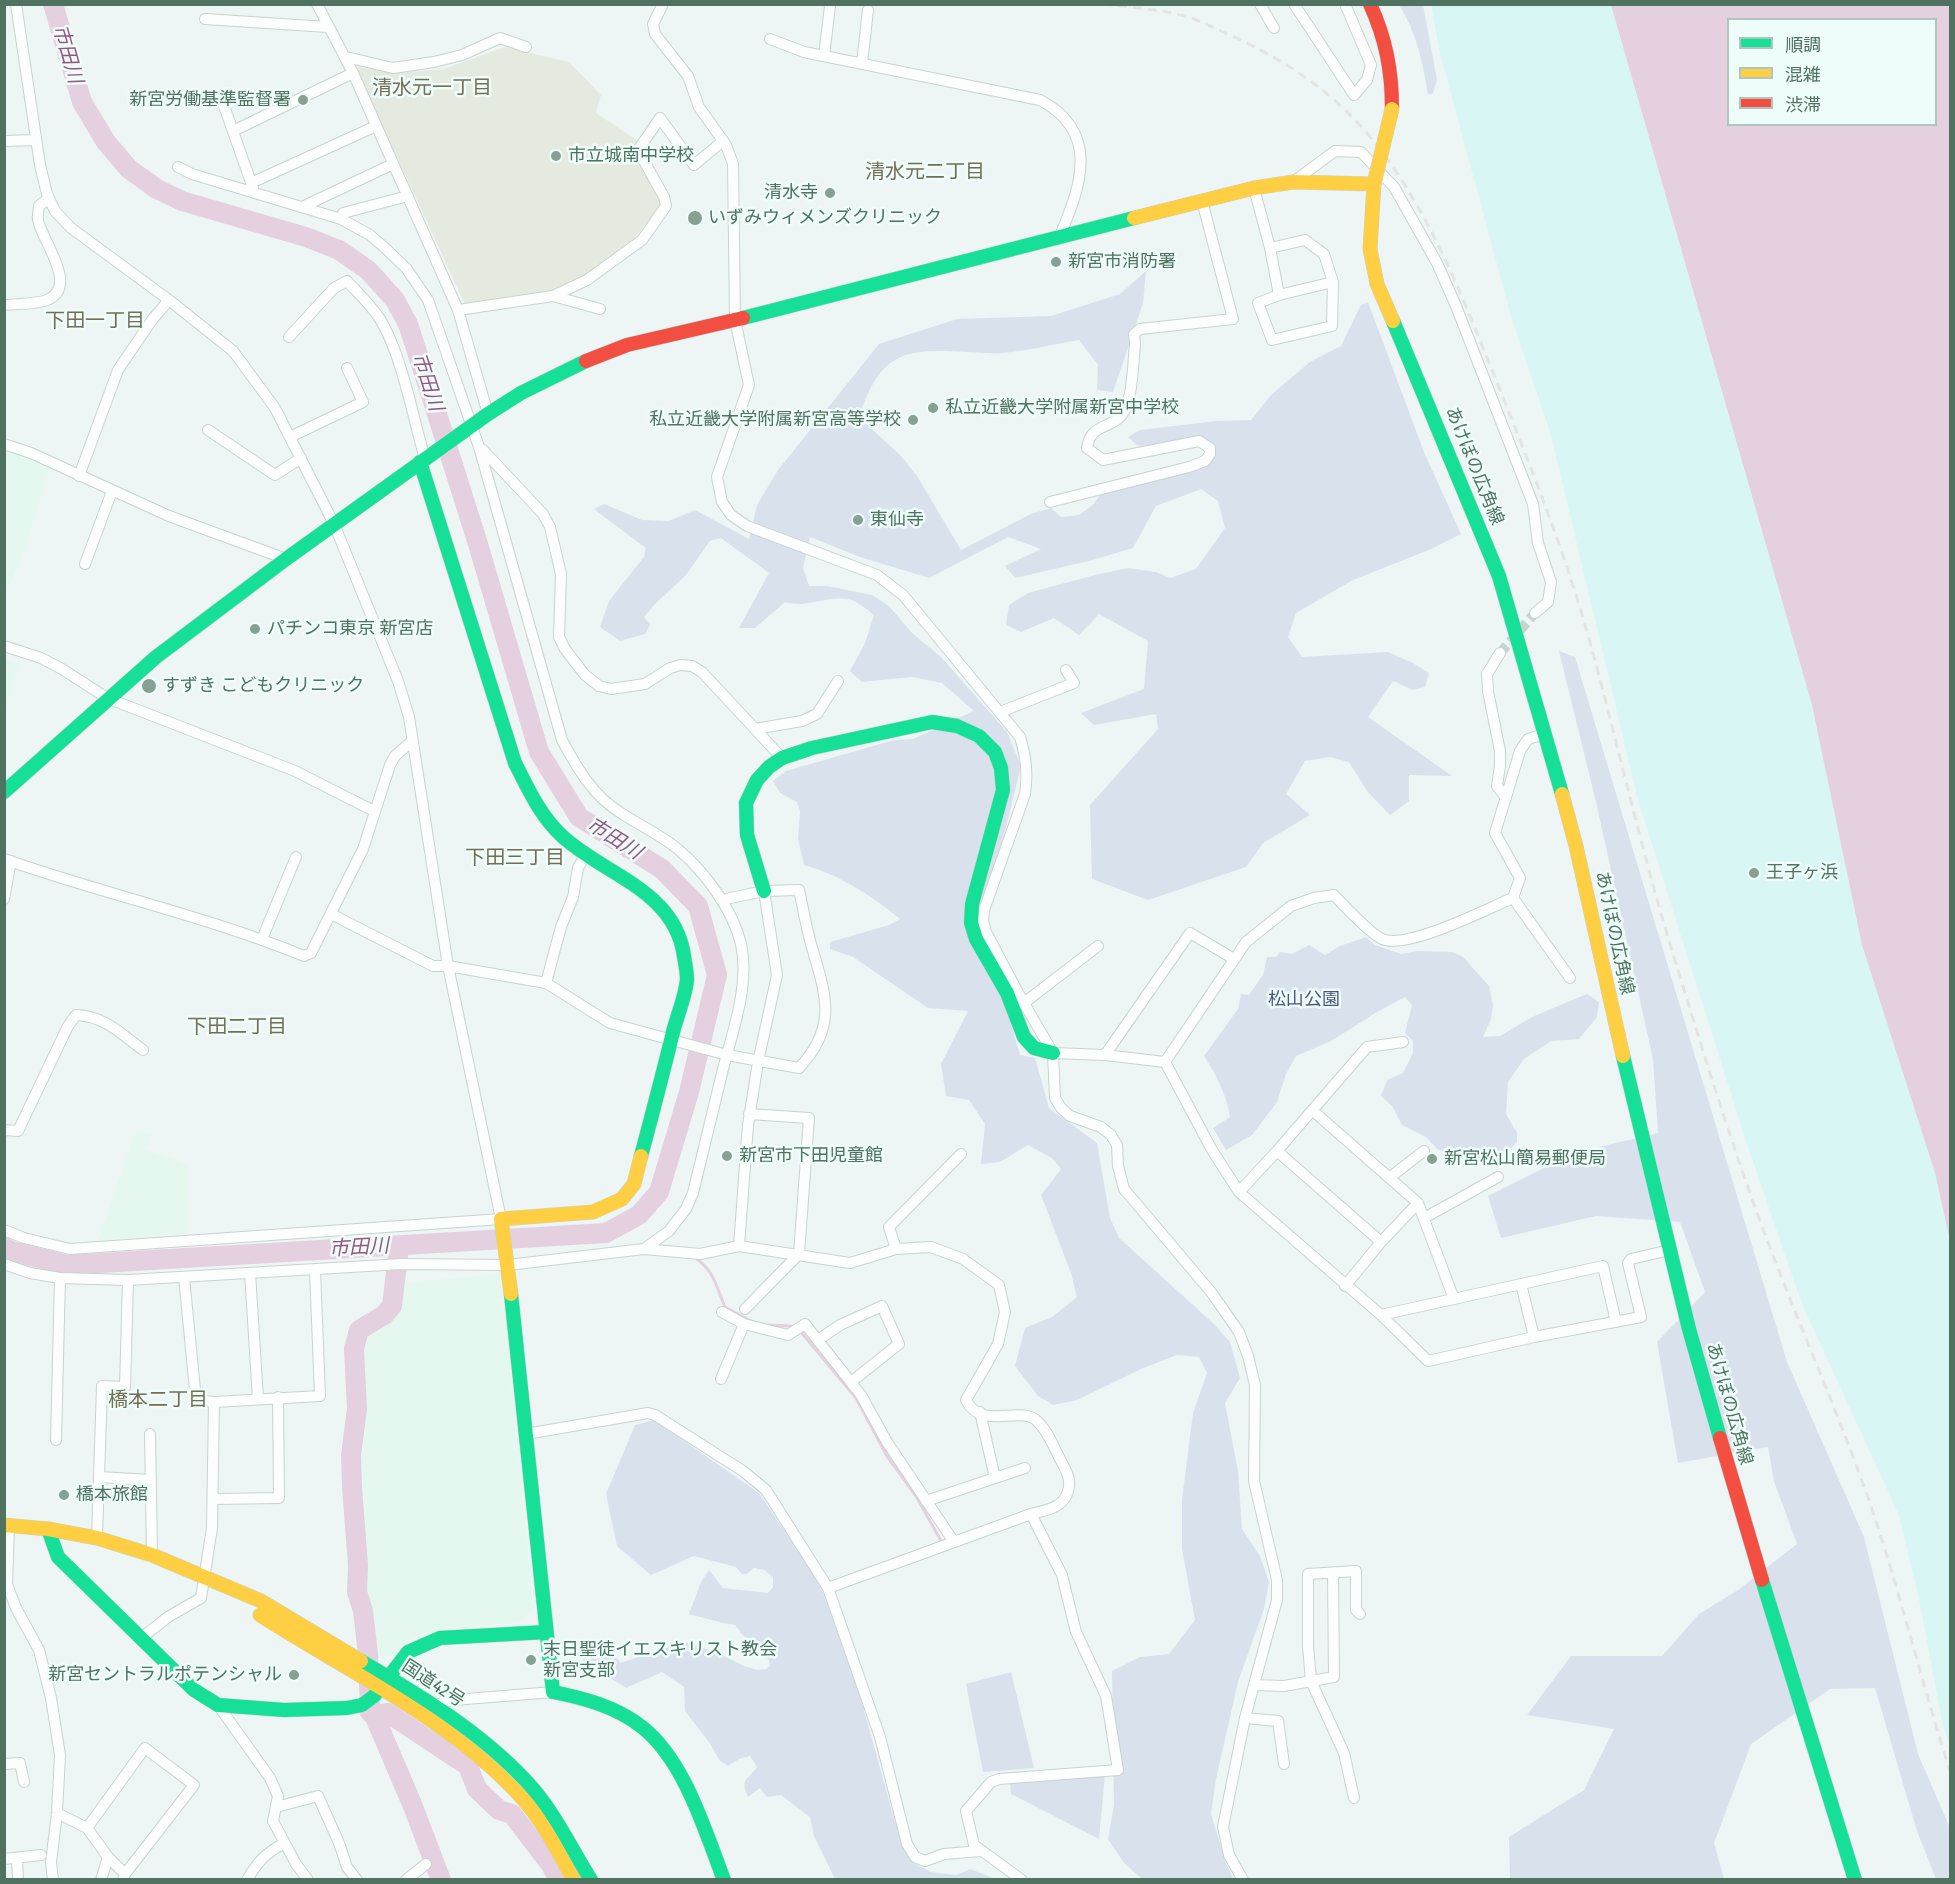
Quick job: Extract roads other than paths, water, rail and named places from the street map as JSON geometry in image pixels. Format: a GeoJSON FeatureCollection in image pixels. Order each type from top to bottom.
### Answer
{"type":"FeatureCollection","features":[{"type":"Feature","properties":{"kind":"main road","name":"あけぼの広角線"},"geometry":{"type":"LineString","coordinates":[[1370,4],[1390,57],[1393,76],[1392,110],[1374,184],[1370,249],[1377,284],[1499,576],[1576,846],[1639,1129],[1689,1329],[1761,1578],[1855,1880]]}},
{"type":"Feature","properties":{"kind":"main road"},"geometry":{"type":"LineString","coordinates":[[4,792],[107,698],[156,657],[286,559],[488,414],[521,393],[589,360],[627,345],[735,320],[1254,188],[1293,182],[1374,184]]}},
{"type":"Feature","properties":{"kind":"main road"},"geometry":{"type":"LineString","coordinates":[[422,461],[515,763],[527,788],[545,817],[561,835],[586,854],[647,892],[664,909],[681,938],[686,961],[687,979],[634,1184],[622,1199],[593,1212],[501,1219],[553,1692],[570,1695],[607,1708],[628,1718],[651,1735],[674,1766],[691,1798],[724,1879]]}},
{"type":"Feature","properties":{"kind":"main road"},"geometry":{"type":"LineString","coordinates":[[764,891],[747,835],[746,802],[757,780],[769,767],[782,758],[812,748],[932,722],[952,723],[968,730],[993,749],[1001,771],[1003,790],[972,904],[971,923],[976,939],[1007,993],[1024,1037],[1034,1048],[1053,1053]]}},
{"type":"Feature","properties":{"kind":"main road","name":"国道42号"},"geometry":{"type":"LineString","coordinates":[[7,1526],[48,1529],[97,1538],[152,1555],[261,1601],[389,1677],[434,1705],[477,1736],[529,1784],[591,1880]]}},
{"type":"Feature","properties":{"kind":"main road"},"geometry":{"type":"LineString","coordinates":[[48,1529],[58,1557],[194,1689],[218,1705],[284,1710],[347,1708],[372,1694],[408,1653],[440,1638],[546,1632]]}},
{"type":"Feature","properties":{"kind":"main road","name":"国道42号"},"geometry":{"type":"LineString","coordinates":[[205,1578],[301,1643],[360,1679],[372,1694],[420,1713],[481,1759],[501,1776],[545,1828],[574,1880]]}},
{"type":"Feature","properties":{"kind":"street"},"geometry":{"type":"LineString","coordinates":[[4,1230],[24,1238],[70,1249],[501,1219],[448,966],[409,717],[398,681],[334,524],[275,408],[233,351],[169,300],[71,228],[55,211],[48,198],[36,140],[16,4]]}},
{"type":"Feature","properties":{"kind":"street"},"geometry":{"type":"LineString","coordinates":[[317,4],[346,57],[458,310],[488,414]]}},
{"type":"Feature","properties":{"kind":"street"},"geometry":{"type":"LineString","coordinates":[[663,4],[653,24],[655,34],[688,76],[699,107],[723,141],[733,164],[735,320],[749,385],[717,477],[722,502],[731,515],[765,534],[877,576],[891,585],[903,595],[1020,737],[1026,758],[1025,794],[984,910],[983,921],[986,932],[1023,1003],[1053,1053],[1055,1098],[1060,1108],[1071,1116],[1101,1127],[1111,1135],[1117,1145],[1118,1166],[1124,1189],[1211,1292],[1239,1332],[1248,1356],[1255,1385],[1254,1481],[1277,1580],[1277,1600],[1245,1718],[1223,1827],[1229,1855],[1243,1880]]}},
{"type":"Feature","properties":{"kind":"street"},"geometry":{"type":"LineString","coordinates":[[1260,4],[1274,28]]}},
{"type":"Feature","properties":{"kind":"street"},"geometry":{"type":"LineString","coordinates":[[1294,4],[1354,95],[1367,80],[1371,65],[1345,4]]}},
{"type":"Feature","properties":{"kind":"street"},"geometry":{"type":"LineString","coordinates":[[824,56],[830,6]]}},
{"type":"Feature","properties":{"kind":"street"},"geometry":{"type":"LineString","coordinates":[[862,63],[868,10]]}},
{"type":"Feature","properties":{"kind":"street"},"geometry":{"type":"LineString","coordinates":[[205,19],[328,27]]}},
{"type":"Feature","properties":{"kind":"street"},"geometry":{"type":"LineString","coordinates":[[346,57],[393,68],[462,55],[500,38],[526,47]]}},
{"type":"Feature","properties":{"kind":"street"},"geometry":{"type":"LineString","coordinates":[[770,39],[804,52],[1040,100],[1056,109],[1070,125],[1078,139],[1082,157],[1069,215],[1059,238]]}},
{"type":"Feature","properties":{"kind":"street"},"geometry":{"type":"LineString","coordinates":[[233,131],[353,73]]}},
{"type":"Feature","properties":{"kind":"street"},"geometry":{"type":"LineString","coordinates":[[224,106],[253,188]]}},
{"type":"Feature","properties":{"kind":"street"},"geometry":{"type":"LineString","coordinates":[[458,310],[553,296],[587,280],[642,240],[666,206],[664,197],[638,150],[660,118],[694,165],[723,141]]}},
{"type":"Feature","properties":{"kind":"street"},"geometry":{"type":"LineString","coordinates":[[253,188],[376,126]]}},
{"type":"Feature","properties":{"kind":"street"},"geometry":{"type":"LineString","coordinates":[[4,141],[36,140]]}},
{"type":"Feature","properties":{"kind":"street"},"geometry":{"type":"LineString","coordinates":[[1293,182],[1335,151],[1361,152],[1394,187],[1411,215],[1437,263],[1456,306],[1533,504],[1538,543],[1551,582],[1548,602],[1535,614]]}},
{"type":"Feature","properties":{"kind":"street"},"geometry":{"type":"LineString","coordinates":[[302,207],[393,164]]}},
{"type":"Feature","properties":{"kind":"street"},"geometry":{"type":"LineString","coordinates":[[178,167],[192,174],[253,188],[341,219],[370,236],[406,268],[428,300],[472,425],[562,740],[585,780],[601,798],[620,812],[659,834],[696,865],[721,900],[741,943],[742,989],[693,1193],[686,1209],[669,1231],[644,1249]]}},
{"type":"Feature","properties":{"kind":"street"},"geometry":{"type":"LineString","coordinates":[[1254,188],[1270,248],[1279,295]]}},
{"type":"Feature","properties":{"kind":"street"},"geometry":{"type":"LineString","coordinates":[[341,219],[343,213],[408,196]]}},
{"type":"Feature","properties":{"kind":"street"},"geometry":{"type":"LineString","coordinates":[[4,305],[46,300],[57,290],[60,280],[57,266],[38,220],[39,206],[48,198]]}},
{"type":"Feature","properties":{"kind":"street"},"geometry":{"type":"LineString","coordinates":[[1050,502],[1189,467],[1205,461],[1210,454],[1210,448],[1199,441],[1103,460],[1088,448],[1089,438],[1094,431],[1120,417],[1127,405],[1135,344],[1134,334],[1140,329],[1233,319],[1202,201]]}},
{"type":"Feature","properties":{"kind":"street"},"geometry":{"type":"LineString","coordinates":[[1270,248],[1305,240],[1324,254],[1333,282],[1332,326],[1272,340],[1258,303],[1279,295],[1333,282]]}},
{"type":"Feature","properties":{"kind":"street"},"geometry":{"type":"LineString","coordinates":[[289,336],[334,288],[346,281],[372,307],[381,320],[390,341],[422,461]]}},
{"type":"Feature","properties":{"kind":"street"},"geometry":{"type":"LineString","coordinates":[[553,296],[600,309]]}},
{"type":"Feature","properties":{"kind":"street"},"geometry":{"type":"LineString","coordinates":[[79,476],[118,370],[152,320],[169,300]]}},
{"type":"Feature","properties":{"kind":"street"},"geometry":{"type":"LineString","coordinates":[[290,437],[363,402],[346,368]]}},
{"type":"Feature","properties":{"kind":"street"},"geometry":{"type":"LineString","coordinates":[[208,430],[275,475],[301,458]]}},
{"type":"Feature","properties":{"kind":"street"},"geometry":{"type":"LineString","coordinates":[[4,444],[31,453],[169,516],[286,559]]}},
{"type":"Feature","properties":{"kind":"street"},"geometry":{"type":"LineString","coordinates":[[479,447],[543,514],[550,527],[561,574],[559,637],[565,649],[585,675],[599,686],[611,689],[645,684],[670,668],[681,665],[692,666],[702,672],[782,758]]}},
{"type":"Feature","properties":{"kind":"street"},"geometry":{"type":"LineString","coordinates":[[85,564],[112,491]]}},
{"type":"Feature","properties":{"kind":"street"},"geometry":{"type":"LineString","coordinates":[[4,646],[41,658],[107,698],[295,771],[374,811]]}},
{"type":"Feature","properties":{"kind":"street"},"geometry":{"type":"LineString","coordinates":[[1500,653],[1487,674],[1488,691],[1500,751],[1497,786],[1506,798]]}},
{"type":"Feature","properties":{"kind":"street"},"geometry":{"type":"LineString","coordinates":[[1000,712],[1074,683],[1066,670]]}},
{"type":"Feature","properties":{"kind":"street"},"geometry":{"type":"LineString","coordinates":[[755,729],[802,722],[817,714],[838,681]]}},
{"type":"Feature","properties":{"kind":"street"},"geometry":{"type":"LineString","coordinates":[[1165,1062],[1246,942],[1291,906],[1314,898],[1334,895],[1382,939],[1400,940],[1422,936],[1513,898],[1520,878],[1495,833],[1520,751],[1528,739],[1545,734]]}},
{"type":"Feature","properties":{"kind":"street"},"geometry":{"type":"LineString","coordinates":[[4,899],[8,860],[262,939],[304,956],[311,953],[363,849],[394,756],[412,741]]}},
{"type":"Feature","properties":{"kind":"street"},"geometry":{"type":"LineString","coordinates":[[546,983],[561,927],[573,897],[578,868],[586,854]]}},
{"type":"Feature","properties":{"kind":"street"},"geometry":{"type":"LineString","coordinates":[[262,939],[296,857]]}},
{"type":"Feature","properties":{"kind":"street"},"geometry":{"type":"LineString","coordinates":[[331,914],[433,966],[448,966],[546,983],[610,1023],[727,1055],[799,1068],[812,1054],[821,1036],[826,1005],[823,980],[811,943],[799,890],[764,891],[721,900]]}},
{"type":"Feature","properties":{"kind":"street"},"geometry":{"type":"LineString","coordinates":[[739,1246],[749,1114],[777,975],[764,891]]}},
{"type":"Feature","properties":{"kind":"street"},"geometry":{"type":"LineString","coordinates":[[1513,898],[1570,978]]}},
{"type":"Feature","properties":{"kind":"street"},"geometry":{"type":"LineString","coordinates":[[1105,1055],[1190,933],[1234,959]]}},
{"type":"Feature","properties":{"kind":"street"},"geometry":{"type":"LineString","coordinates":[[1023,1003],[1098,946]]}},
{"type":"Feature","properties":{"kind":"street"},"geometry":{"type":"LineString","coordinates":[[4,1130],[18,1131],[68,1026],[76,1015],[90,1016],[109,1024],[143,1050]]}},
{"type":"Feature","properties":{"kind":"street"},"geometry":{"type":"LineString","coordinates":[[1239,1192],[1367,1047],[1403,1042]]}},
{"type":"Feature","properties":{"kind":"street"},"geometry":{"type":"LineString","coordinates":[[1053,1053],[1105,1055],[1165,1062]]}},
{"type":"Feature","properties":{"kind":"street"},"geometry":{"type":"LineString","coordinates":[[1165,1062],[1212,1149],[1239,1192],[1381,1315],[1428,1361],[1534,1337],[1641,1317],[1628,1263],[1631,1259],[1670,1250]]}},
{"type":"Feature","properties":{"kind":"street"},"geometry":{"type":"LineString","coordinates":[[1312,1110],[1418,1203],[1454,1299]]}},
{"type":"Feature","properties":{"kind":"street"},"geometry":{"type":"LineString","coordinates":[[745,1310],[799,1254],[809,1118],[749,1114]]}},
{"type":"Feature","properties":{"kind":"street"},"geometry":{"type":"LineString","coordinates":[[1277,1151],[1381,1242]]}},
{"type":"Feature","properties":{"kind":"street"},"geometry":{"type":"LineString","coordinates":[[1389,1178],[1424,1151]]}},
{"type":"Feature","properties":{"kind":"street"},"geometry":{"type":"LineString","coordinates":[[896,1250],[889,1227],[961,1154]]}},
{"type":"Feature","properties":{"kind":"street"},"geometry":{"type":"LineString","coordinates":[[1424,1218],[1498,1177]]}},
{"type":"Feature","properties":{"kind":"street"},"geometry":{"type":"LineString","coordinates":[[1345,1286],[1381,1242],[1418,1203]]}},
{"type":"Feature","properties":{"kind":"street"},"geometry":{"type":"LineString","coordinates":[[4,1264],[30,1273],[60,1278],[128,1280],[397,1264],[507,1261],[644,1249],[700,1254],[739,1246],[850,1263],[896,1250],[931,1247],[963,1259],[999,1285],[1005,1312],[998,1344],[966,1400],[969,1406],[986,1415],[1004,1417],[1023,1414],[1036,1420],[1071,1480],[1068,1494],[1057,1507],[1031,1514],[828,1588]]}},
{"type":"Feature","properties":{"kind":"street"},"geometry":{"type":"LineString","coordinates":[[1381,1315],[1603,1266],[1616,1322]]}},
{"type":"Feature","properties":{"kind":"street"},"geometry":{"type":"LineString","coordinates":[[184,1277],[196,1400],[214,1402],[320,1396],[315,1270]]}},
{"type":"Feature","properties":{"kind":"street"},"geometry":{"type":"LineString","coordinates":[[250,1273],[258,1398]]}},
{"type":"Feature","properties":{"kind":"street"},"geometry":{"type":"LineString","coordinates":[[56,1440],[60,1278]]}},
{"type":"Feature","properties":{"kind":"street"},"geometry":{"type":"LineString","coordinates":[[97,1538],[102,1386],[125,1387],[128,1280]]}},
{"type":"Feature","properties":{"kind":"street"},"geometry":{"type":"LineString","coordinates":[[1521,1284],[1534,1337]]}},
{"type":"Feature","properties":{"kind":"street"},"geometry":{"type":"LineString","coordinates":[[818,1340],[840,1324],[882,1306],[899,1344],[851,1382]]}},
{"type":"Feature","properties":{"kind":"street"},"geometry":{"type":"LineString","coordinates":[[722,1312],[744,1324],[788,1335],[805,1324],[861,1395],[887,1442],[954,1542]]}},
{"type":"Feature","properties":{"kind":"street"},"geometry":{"type":"LineString","coordinates":[[721,1379],[744,1324]]}},
{"type":"Feature","properties":{"kind":"street"},"geometry":{"type":"LineString","coordinates":[[214,1499],[279,1498],[278,1397]]}},
{"type":"Feature","properties":{"kind":"street"},"geometry":{"type":"LineString","coordinates":[[140,1639],[168,1617],[201,1598],[214,1499],[214,1402]]}},
{"type":"Feature","properties":{"kind":"street"},"geometry":{"type":"LineString","coordinates":[[980,1412],[995,1478]]}},
{"type":"Feature","properties":{"kind":"street"},"geometry":{"type":"LineString","coordinates":[[526,1434],[648,1413],[655,1415],[743,1471],[766,1490],[828,1588],[880,1737],[907,1844],[915,1857],[926,1861],[944,1854],[981,1851]]}},
{"type":"Feature","properties":{"kind":"street"},"geometry":{"type":"LineString","coordinates":[[150,1434],[152,1555]]}},
{"type":"Feature","properties":{"kind":"street"},"geometry":{"type":"LineString","coordinates":[[926,1501],[1025,1467]]}},
{"type":"Feature","properties":{"kind":"street"},"geometry":{"type":"LineString","coordinates":[[99,1477],[151,1480]]}},
{"type":"Feature","properties":{"kind":"street"},"geometry":{"type":"LineString","coordinates":[[1022,1880],[974,1845],[966,1811],[991,1782],[999,1779],[1118,1770],[1106,1696],[1076,1632],[1062,1575],[1031,1514]]}},
{"type":"Feature","properties":{"kind":"street"},"geometry":{"type":"LineString","coordinates":[[7,1526],[7,1584],[16,1608],[39,1650],[53,1710],[60,1755],[57,1813],[51,1862],[53,1880]]}},
{"type":"Feature","properties":{"kind":"street"},"geometry":{"type":"LineString","coordinates":[[1354,1798],[1344,1753],[1311,1681],[1308,1646],[1308,1574],[1356,1571],[1356,1610],[1360,1614]]}},
{"type":"Feature","properties":{"kind":"street"},"geometry":{"type":"LineString","coordinates":[[1254,1685],[1284,1686],[1335,1677],[1333,1573]]}},
{"type":"Feature","properties":{"kind":"street"},"geometry":{"type":"LineString","coordinates":[[434,1705],[454,1700],[553,1692]]}},
{"type":"Feature","properties":{"kind":"street"},"geometry":{"type":"LineString","coordinates":[[218,1705],[270,1778],[278,1796],[273,1821],[308,1880]]}},
{"type":"Feature","properties":{"kind":"street"},"geometry":{"type":"LineString","coordinates":[[1245,1718],[1278,1721],[1284,1764]]}},
{"type":"Feature","properties":{"kind":"street"},"geometry":{"type":"LineString","coordinates":[[57,1813],[87,1828],[124,1877],[194,1785],[145,1748],[87,1828]]}},
{"type":"Feature","properties":{"kind":"street"},"geometry":{"type":"LineString","coordinates":[[4,1764],[20,1763],[24,1782]]}},
{"type":"Feature","properties":{"kind":"street"},"geometry":{"type":"LineString","coordinates":[[276,1807],[318,1796],[347,1867],[357,1880]]}},
{"type":"Feature","properties":{"kind":"street"},"geometry":{"type":"LineString","coordinates":[[247,1880],[256,1864],[266,1853],[284,1843]]}},
{"type":"Feature","properties":{"kind":"street"},"geometry":{"type":"LineString","coordinates":[[4,1858],[41,1855]]}},
{"type":"Feature","properties":{"kind":"street"},"geometry":{"type":"LineString","coordinates":[[101,1880],[108,1857]]}},
{"type":"Feature","properties":{"kind":"street"},"geometry":{"type":"LineString","coordinates":[[17,1858],[18,1880]]}},
{"type":"Feature","properties":{"kind":"street"},"geometry":{"type":"LineString","coordinates":[[406,1880],[426,1864]]}},
{"type":"Feature","properties":{"kind":"waterway","name":"市田川"},"geometry":{"type":"LineString","coordinates":[[4,1247],[11,1251],[67,1265],[606,1233],[639,1215],[659,1192],[689,1092],[717,975],[698,906],[662,869],[579,817],[539,752],[478,544],[430,392],[408,324],[395,300],[368,270],[339,250],[306,237],[182,201],[157,189],[129,169],[106,142],[82,102],[53,4]]}},
{"type":"Feature","properties":{"kind":"waterway"},"geometry":{"type":"LineString","coordinates":[[399,1247],[392,1306],[384,1315],[359,1330],[354,1349],[357,1409],[351,1455],[358,1565],[357,1592],[363,1611],[368,1654],[370,1712],[374,1715],[412,1804],[441,1880]]}},
{"type":"Feature","properties":{"kind":"waterway"},"geometry":{"type":"LineString","coordinates":[[697,1259],[715,1281],[725,1307],[751,1321]]}},
{"type":"Feature","properties":{"kind":"waterway"},"geometry":{"type":"LineString","coordinates":[[766,1325],[795,1328]]}},
{"type":"Feature","properties":{"kind":"waterway"},"geometry":{"type":"LineString","coordinates":[[801,1332],[856,1398],[887,1456],[916,1496],[941,1541]]}},
{"type":"Feature","properties":{"kind":"waterway"},"geometry":{"type":"LineString","coordinates":[[374,1715],[388,1713],[468,1766],[477,1789],[499,1810],[512,1814],[551,1865],[559,1880]]}},
{"type":"Feature","properties":{"kind":"tunnel"},"geometry":{"type":"LineString","coordinates":[[1500,653],[1535,613]]}},
{"type":"Feature","properties":{"kind":"railway"},"geometry":{"type":"LineString","coordinates":[[1103,4],[1155,10],[1204,23],[1265,52],[1303,76],[1339,104],[1371,138],[1408,191],[1439,247],[1466,306],[1545,504],[1581,610],[1659,907],[1681,981],[1766,1237],[1849,1445],[1874,1515],[1950,1771]]}},
{"type":"Feature","properties":{"kind":"place","name":"新宮労働基準監督署"},"geometry":{"type":"Point","coordinates":[303,100]}},
{"type":"Feature","properties":{"kind":"place","name":"市立城南中学校"},"geometry":{"type":"Point","coordinates":[556,156]}},
{"type":"Feature","properties":{"kind":"place","name":"清水寺"},"geometry":{"type":"Point","coordinates":[830,193]}},
{"type":"Feature","properties":{"kind":"place","name":"いずみウィメンズクリニック"},"geometry":{"type":"Point","coordinates":[695,218]}},
{"type":"Feature","properties":{"kind":"place","name":"新宮市消防署"},"geometry":{"type":"Point","coordinates":[1056,262]}},
{"type":"Feature","properties":{"kind":"place","name":"私立近畿大学附属新宮中学校"},"geometry":{"type":"Point","coordinates":[933,408]}},
{"type":"Feature","properties":{"kind":"place","name":"私立近畿大学附属新宮高等学校"},"geometry":{"type":"Point","coordinates":[913,420]}},
{"type":"Feature","properties":{"kind":"place","name":"東仙寺"},"geometry":{"type":"Point","coordinates":[858,520]}},
{"type":"Feature","properties":{"kind":"place","name":"パチンコ東京 新宮店"},"geometry":{"type":"Point","coordinates":[255,629]}},
{"type":"Feature","properties":{"kind":"place","name":"すずき こどもクリニック"},"geometry":{"type":"Point","coordinates":[149,686]}},
{"type":"Feature","properties":{"kind":"place","name":"王子ヶ浜"},"geometry":{"type":"Point","coordinates":[1754,873]}},
{"type":"Feature","properties":{"kind":"place","name":"新宮市下田児童館"},"geometry":{"type":"Point","coordinates":[727,1156]}},
{"type":"Feature","properties":{"kind":"place","name":"新宮松山簡易郵便局"},"geometry":{"type":"Point","coordinates":[1432,1159]}},
{"type":"Feature","properties":{"kind":"place","name":"橋本旅館"},"geometry":{"type":"Point","coordinates":[64,1495]}},
{"type":"Feature","properties":{"kind":"place","name":"末日聖徒イエスキリスト教会 新宮支部"},"geometry":{"type":"Point","coordinates":[531,1660]}},
{"type":"Feature","properties":{"kind":"place","name":"新宮セントラルポテンシャル"},"geometry":{"type":"Point","coordinates":[294,1675]}},
{"type":"Feature","properties":{"kind":"district","name":"清水元一丁目"},"geometry":{"type":"Point","coordinates":[432,88]}},
{"type":"Feature","properties":{"kind":"district","name":"清水元二丁目"},"geometry":{"type":"Point","coordinates":[925,172]}},
{"type":"Feature","properties":{"kind":"district","name":"下田一丁目"},"geometry":{"type":"Point","coordinates":[95,321]}},
{"type":"Feature","properties":{"kind":"district","name":"下田三丁目"},"geometry":{"type":"Point","coordinates":[515,858]}},
{"type":"Feature","properties":{"kind":"district","name":"下田二丁目"},"geometry":{"type":"Point","coordinates":[237,1027]}},
{"type":"Feature","properties":{"kind":"district","name":"橋本二丁目"},"geometry":{"type":"Point","coordinates":[158,1400]}},
{"type":"Feature","properties":{"kind":"park label","name":"松山公園"},"geometry":{"type":"Point","coordinates":[1304,1000]}}]}
